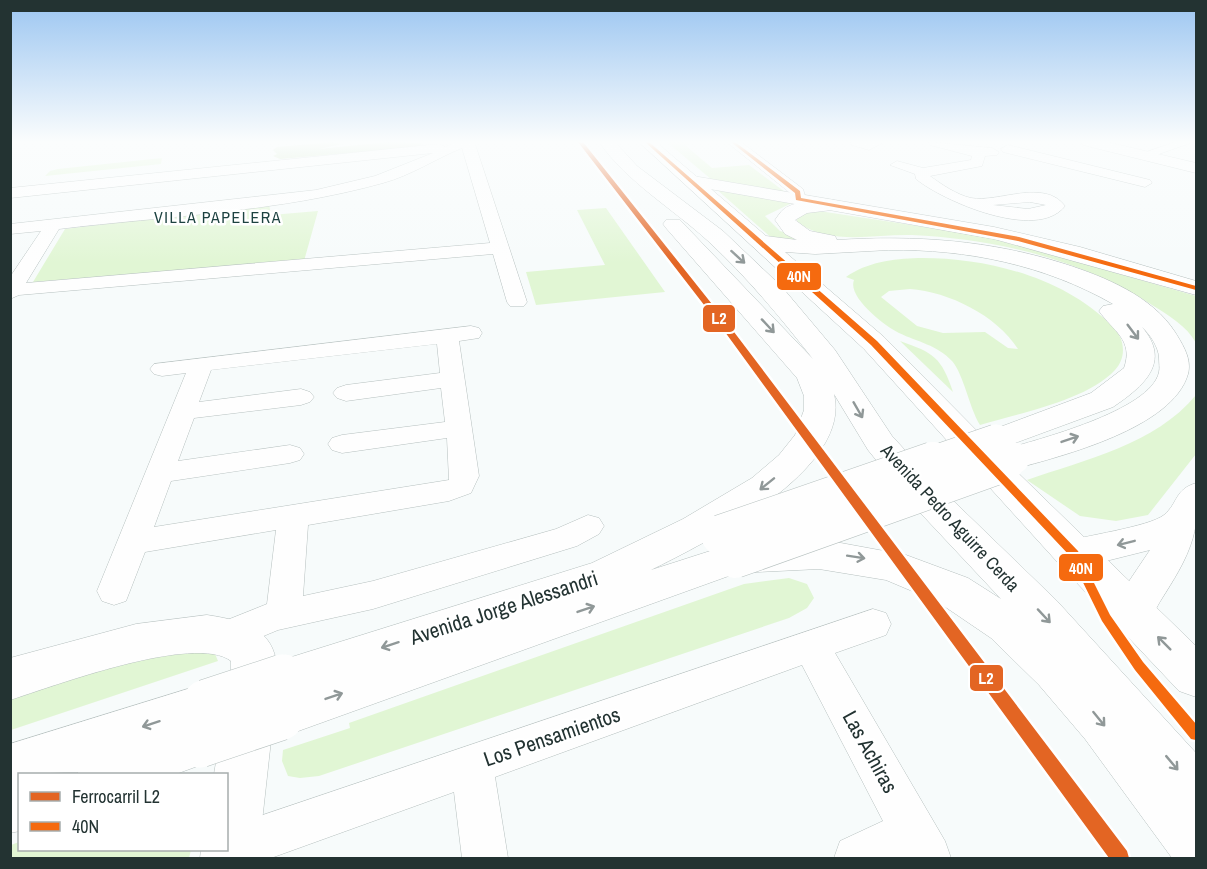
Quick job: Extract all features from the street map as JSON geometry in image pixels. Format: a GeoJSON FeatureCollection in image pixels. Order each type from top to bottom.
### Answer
{"type":"FeatureCollection","features":[{"type":"Feature","properties":{"kind":"main road"},"geometry":{"type":"LineString","coordinates":[[638,183],[802,364],[814,381],[820,398],[816,426],[800,453],[767,485],[723,538],[792,553],[855,557],[910,570],[971,599],[1012,628],[1060,674],[1197,843]]}},
{"type":"Feature","properties":{"kind":"main road","name":"Avenida Pedro Aguirre Cerda"},"geometry":{"type":"LineString","coordinates":[[647,183],[708,230],[773,291],[825,356],[880,443],[924,494],[1042,614],[1197,792]]}},
{"type":"Feature","properties":{"kind":"main road"},"geometry":{"type":"LineString","coordinates":[[695,183],[759,241],[831,282],[900,368],[1074,554],[1197,676]]}},
{"type":"Feature","properties":{"kind":"main road"},"geometry":{"type":"LineString","coordinates":[[702,183],[1019,239],[1197,288]]}},
{"type":"Feature","properties":{"kind":"main road"},"geometry":{"type":"LineString","coordinates":[[833,205],[794,211],[787,215],[786,222],[794,230],[811,238],[862,246]]}},
{"type":"Feature","properties":{"kind":"main road"},"geometry":{"type":"LineString","coordinates":[[759,241],[810,249],[909,243],[956,246],[1043,264],[1115,295],[1142,313],[1164,336],[1171,347],[1176,367],[1169,386],[1156,399],[1115,423],[1005,449]]}},
{"type":"Feature","properties":{"kind":"main road"},"geometry":{"type":"LineString","coordinates":[[831,282],[865,258],[907,252],[947,254],[997,262],[1038,273],[1081,291],[1110,309],[1132,330],[1142,348],[1142,365],[1117,391],[1005,449]]}},
{"type":"Feature","properties":{"kind":"main road","name":"Avenida Jorge Alessandri"},"geometry":{"type":"LineString","coordinates":[[281,698],[605,575],[1005,449]]}},
{"type":"Feature","properties":{"kind":"main road"},"geometry":{"type":"LineString","coordinates":[[1074,554],[1136,540],[1187,511]]}},
{"type":"Feature","properties":{"kind":"main road"},"geometry":{"type":"LineString","coordinates":[[1131,611],[1169,555],[1187,511]]}},
{"type":"Feature","properties":{"kind":"main road","name":"Avenida Jorge Alessandri"},"geometry":{"type":"LineString","coordinates":[[10,770],[203,724],[723,538]]}},
{"type":"Feature","properties":{"kind":"main road"},"geometry":{"type":"LineString","coordinates":[[10,679],[168,635],[201,632],[230,635],[242,641],[251,651],[254,663],[254,686],[229,854]]}},
{"type":"Feature","properties":{"kind":"main road","name":"Avenida Jorge Alessandri"},"geometry":{"type":"LineString","coordinates":[[107,773],[203,724]]}},
{"type":"Feature","properties":{"kind":"street"},"geometry":{"type":"LineString","coordinates":[[10,194],[109,183]]}},
{"type":"Feature","properties":{"kind":"street"},"geometry":{"type":"LineString","coordinates":[[152,213],[163,183]]}},
{"type":"Feature","properties":{"kind":"street"},"geometry":{"type":"LineString","coordinates":[[10,241],[49,231],[152,213],[279,201],[346,189],[366,183]]}},
{"type":"Feature","properties":{"kind":"street"},"geometry":{"type":"LineString","coordinates":[[477,183],[516,303]]}},
{"type":"Feature","properties":{"kind":"street"},"geometry":{"type":"LineString","coordinates":[[786,183],[798,192],[800,196],[798,199]]}},
{"type":"Feature","properties":{"kind":"street"},"geometry":{"type":"LineString","coordinates":[[931,183],[970,203]]}},
{"type":"Feature","properties":{"kind":"street"},"geometry":{"type":"LineString","coordinates":[[10,230],[49,231]]}},
{"type":"Feature","properties":{"kind":"street"},"geometry":{"type":"LineString","coordinates":[[11,291],[49,231]]}},
{"type":"Feature","properties":{"kind":"street"},"geometry":{"type":"LineString","coordinates":[[11,291],[499,248]]}},
{"type":"Feature","properties":{"kind":"street"},"geometry":{"type":"LineString","coordinates":[[133,542],[456,489],[461,486],[465,476],[452,379],[459,334],[162,369]]}},
{"type":"Feature","properties":{"kind":"street"},"geometry":{"type":"LineString","coordinates":[[114,591],[201,364]]}},
{"type":"Feature","properties":{"kind":"street"},"geometry":{"type":"LineString","coordinates":[[346,393],[452,379]]}},
{"type":"Feature","properties":{"kind":"street"},"geometry":{"type":"LineString","coordinates":[[182,412],[301,397]]}},
{"type":"Feature","properties":{"kind":"street"},"geometry":{"type":"LineString","coordinates":[[342,444],[458,428]]}},
{"type":"Feature","properties":{"kind":"street"},"geometry":{"type":"LineString","coordinates":[[159,473],[290,454]]}},
{"type":"Feature","properties":{"kind":"street"},"geometry":{"type":"LineString","coordinates":[[284,614],[293,516]]}},
{"type":"Feature","properties":{"kind":"street"},"geometry":{"type":"LineString","coordinates":[[230,635],[260,621],[284,614],[393,590],[566,538],[588,526]]}},
{"type":"Feature","properties":{"kind":"street","name":"Los Pensamientos"},"geometry":{"type":"LineString","coordinates":[[229,854],[873,624]]}},
{"type":"Feature","properties":{"kind":"street","name":"Las Achiras"},"geometry":{"type":"LineString","coordinates":[[811,646],[921,845]]}},
{"type":"Feature","properties":{"kind":"street"},"geometry":{"type":"LineString","coordinates":[[472,766],[484,858]]}},
{"type":"Feature","properties":{"kind":"street"},"geometry":{"type":"LineString","coordinates":[[857,858],[921,845]]}},
{"type":"Feature","properties":{"kind":"green space"},"geometry":{"type":"Polygon","coordinates":[[[728,183],[772,183],[785,192],[728,183]]]}},
{"type":"Feature","properties":{"kind":"green space"},"geometry":{"type":"Polygon","coordinates":[[[715,188],[792,203],[765,216],[780,231],[816,242],[774,240],[715,188]]]}},
{"type":"Feature","properties":{"kind":"green space"},"geometry":{"type":"Polygon","coordinates":[[[269,204],[271,215],[318,211],[304,261],[33,282],[65,229],[269,204]]]}},
{"type":"Feature","properties":{"kind":"green space"},"geometry":{"type":"Polygon","coordinates":[[[606,208],[665,292],[536,305],[526,272],[605,265],[577,210],[606,208]]]}},
{"type":"Feature","properties":{"kind":"green space"},"geometry":{"type":"Polygon","coordinates":[[[819,211],[991,237],[1196,296],[1196,343],[1182,326],[1152,305],[1096,275],[1067,264],[1037,254],[975,241],[912,235],[838,236],[824,234],[797,222],[797,218],[806,213],[819,211]]]}},
{"type":"Feature","properties":{"kind":"green space"},"geometry":{"type":"Polygon","coordinates":[[[918,258],[970,261],[996,266],[1022,273],[1071,295],[1093,309],[1120,336],[1123,354],[1119,365],[1102,381],[1070,398],[980,425],[960,374],[952,361],[940,351],[899,333],[877,318],[856,294],[853,287],[854,280],[846,277],[871,265],[890,260],[918,258]],[[910,289],[889,291],[881,297],[917,326],[943,333],[985,332],[1008,348],[1018,349],[997,326],[970,307],[956,300],[910,289]]]}},
{"type":"Feature","properties":{"kind":"green space"},"geometry":{"type":"Polygon","coordinates":[[[900,341],[921,349],[935,358],[944,371],[953,392],[900,341]]]}},
{"type":"Feature","properties":{"kind":"green space"},"geometry":{"type":"Polygon","coordinates":[[[1196,395],[1196,454],[1148,515],[1116,521],[1080,516],[1027,480],[1095,457],[1140,438],[1180,412],[1196,395]]]}},
{"type":"Feature","properties":{"kind":"green space"},"geometry":{"type":"Polygon","coordinates":[[[789,578],[807,584],[814,598],[807,608],[789,618],[319,776],[300,778],[288,776],[282,761],[283,750],[350,728],[349,723],[744,584],[789,578]]]}},
{"type":"Feature","properties":{"kind":"green space"},"geometry":{"type":"Polygon","coordinates":[[[191,650],[215,654],[218,661],[11,730],[11,695],[115,665],[191,650]]]}},
{"type":"Feature","properties":{"kind":"green space"},"geometry":{"type":"Polygon","coordinates":[[[18,842],[18,851],[191,851],[189,858],[11,858],[11,845],[18,842]]]}},
{"type":"Feature","properties":{"kind":"rail line","name":"L2"},"geometry":{"type":"LineString","coordinates":[[613,183],[728,330],[1120,858]]}},
{"type":"Feature","properties":{"kind":"transit line","name":"40N"},"geometry":{"type":"LineString","coordinates":[[693,183],[874,343],[1074,554],[1106,618],[1139,666],[1196,734]]}},
{"type":"Feature","properties":{"kind":"transit line","name":"40N"},"geometry":{"type":"LineString","coordinates":[[786,183],[798,192],[798,199],[1019,239],[1196,288]]}},
{"type":"Feature","properties":{"kind":"district","name":"VILLA PAPELERA"},"geometry":{"type":"Point","coordinates":[218,217]}}]}
